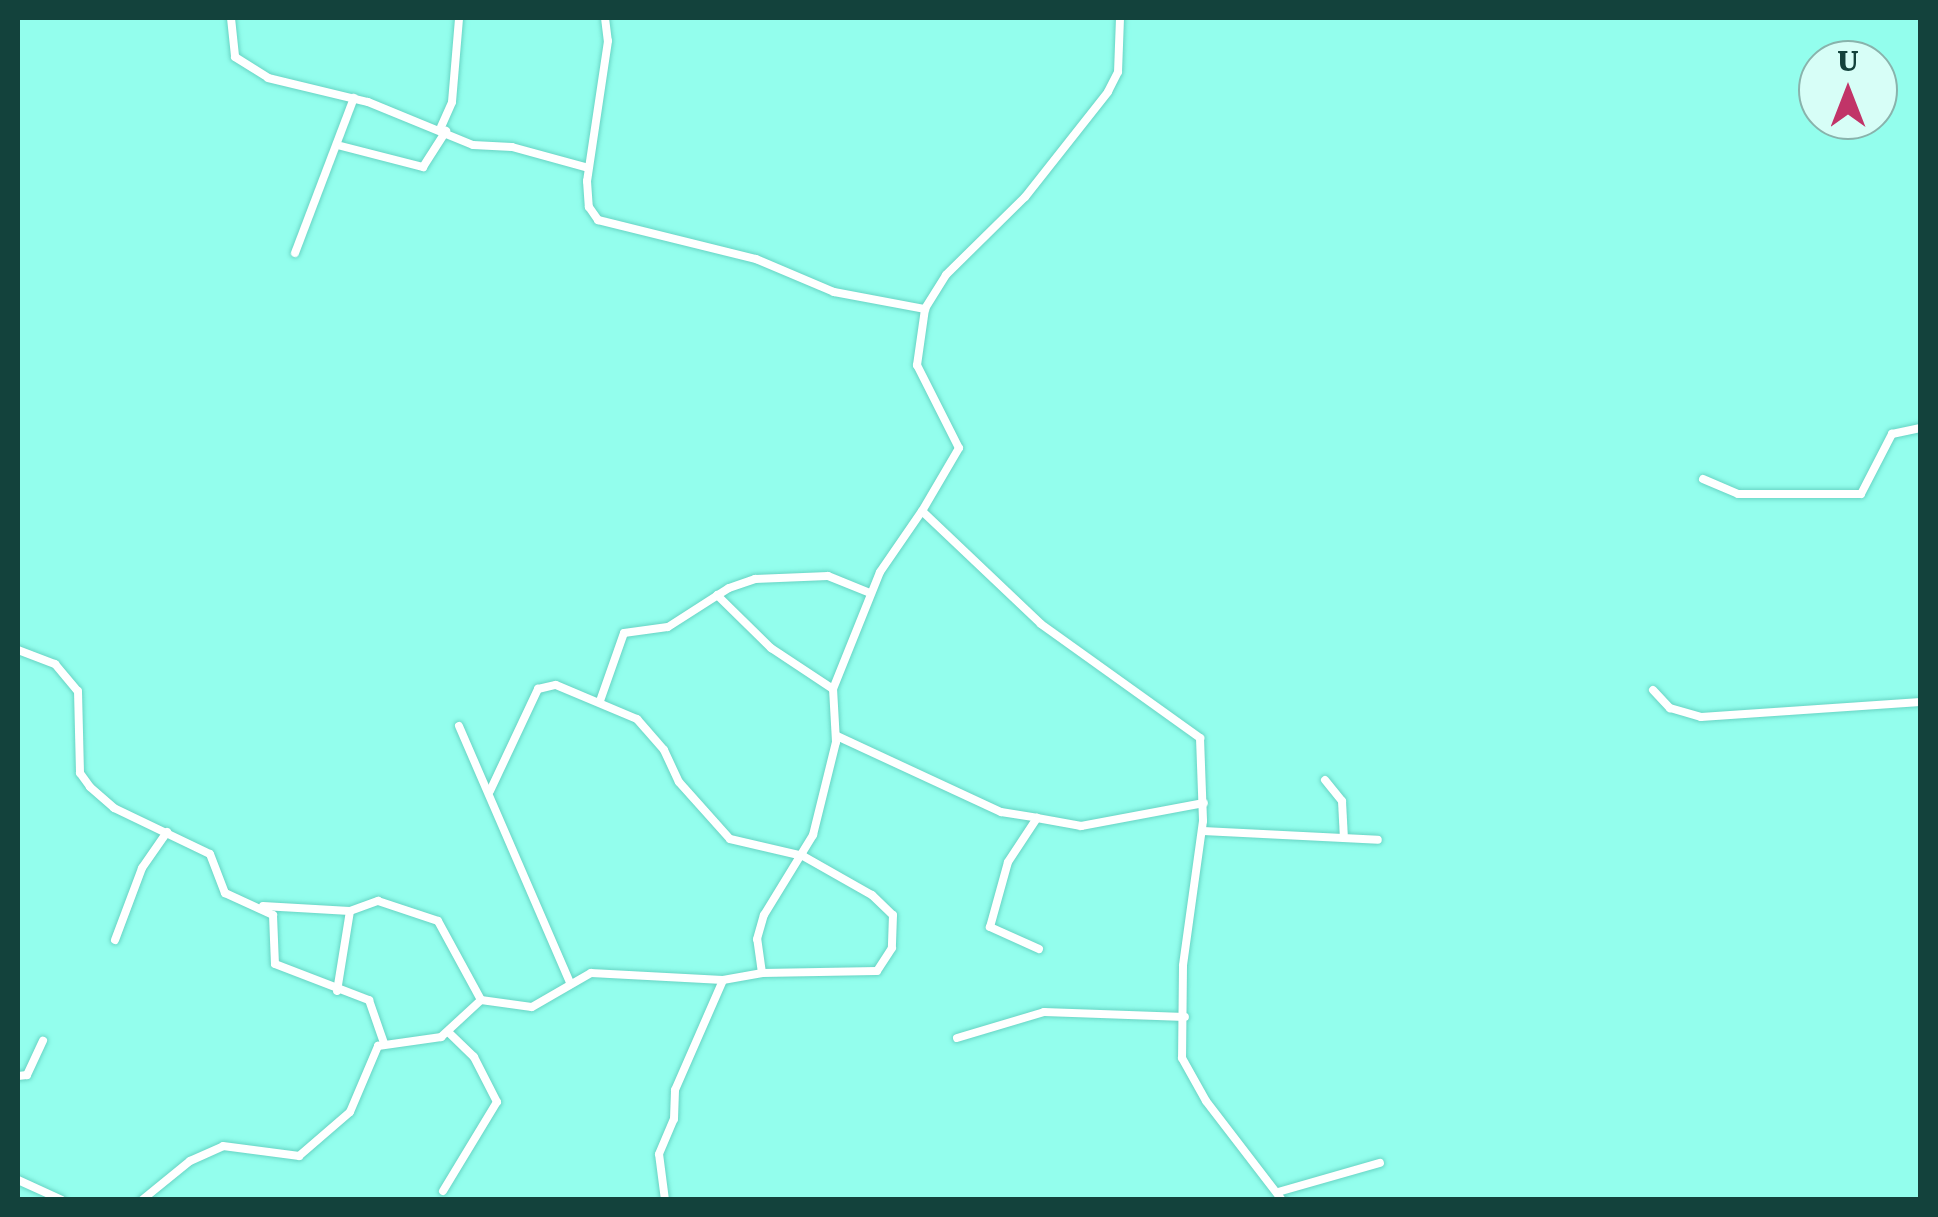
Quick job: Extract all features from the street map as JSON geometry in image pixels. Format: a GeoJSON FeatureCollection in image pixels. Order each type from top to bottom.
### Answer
{"type":"FeatureCollection","features":[{"type":"Feature","properties":{"kind":"street"},"geometry":{"type":"LineString","coordinates":[[231,18],[232,48],[240,62],[309,92],[354,98],[443,129],[473,146],[512,147],[588,168]]}},
{"type":"Feature","properties":{"kind":"street"},"geometry":{"type":"LineString","coordinates":[[341,146],[425,167],[452,102],[459,18]]}},
{"type":"Feature","properties":{"kind":"street"},"geometry":{"type":"LineString","coordinates":[[605,18],[608,40],[588,168],[587,200],[598,220],[756,260],[834,292],[925,309]]}},
{"type":"Feature","properties":{"kind":"street"},"geometry":{"type":"LineString","coordinates":[[762,973],[758,939],[764,915],[803,856],[837,736],[833,689],[870,593],[959,448],[917,365],[925,309],[946,275],[1025,197],[1108,92],[1118,72],[1120,18]]}},
{"type":"Feature","properties":{"kind":"street"},"geometry":{"type":"LineString","coordinates":[[295,253],[341,146],[354,98]]}},
{"type":"Feature","properties":{"kind":"street"},"geometry":{"type":"LineString","coordinates":[[1703,479],[1738,494],[1861,494],[1892,434],[1920,428]]}},
{"type":"Feature","properties":{"kind":"street"},"geometry":{"type":"LineString","coordinates":[[922,511],[1041,624],[1194,728],[1204,803],[1183,966],[1182,1058],[1188,1075],[1280,1196],[1380,1163]]}},
{"type":"Feature","properties":{"kind":"street"},"geometry":{"type":"LineString","coordinates":[[600,701],[624,633],[668,626],[717,594],[755,578],[828,576],[870,593]]}},
{"type":"Feature","properties":{"kind":"street"},"geometry":{"type":"LineString","coordinates":[[717,594],[771,648],[833,689]]}},
{"type":"Feature","properties":{"kind":"street"},"geometry":{"type":"LineString","coordinates":[[18,650],[54,664],[78,691],[82,778],[106,802],[212,856],[227,894],[263,906],[350,911],[378,901],[438,921],[481,1000]]}},
{"type":"Feature","properties":{"kind":"street"},"geometry":{"type":"LineString","coordinates":[[481,1000],[532,1006],[591,973],[723,980],[762,973],[859,974],[888,962],[896,929],[884,904],[803,856],[730,839],[679,782],[652,733],[600,701],[556,684],[538,690],[490,791]]}},
{"type":"Feature","properties":{"kind":"street"},"geometry":{"type":"LineString","coordinates":[[1652,690],[1670,708],[1700,717],[1920,702]]}},
{"type":"Feature","properties":{"kind":"street"},"geometry":{"type":"LineString","coordinates":[[459,726],[570,983]]}},
{"type":"Feature","properties":{"kind":"street"},"geometry":{"type":"LineString","coordinates":[[837,736],[1011,816],[1081,826],[1204,803]]}},
{"type":"Feature","properties":{"kind":"street"},"geometry":{"type":"LineString","coordinates":[[1325,780],[1342,800],[1344,834]]}},
{"type":"Feature","properties":{"kind":"street"},"geometry":{"type":"LineString","coordinates":[[1037,818],[1008,862],[990,927],[1039,949]]}},
{"type":"Feature","properties":{"kind":"street"},"geometry":{"type":"LineString","coordinates":[[1203,831],[1344,834],[1378,840]]}},
{"type":"Feature","properties":{"kind":"street"},"geometry":{"type":"LineString","coordinates":[[115,940],[142,868],[167,832]]}},
{"type":"Feature","properties":{"kind":"street"},"geometry":{"type":"LineString","coordinates":[[142,1200],[190,1161],[224,1146],[299,1156],[350,1112],[384,1042],[369,1000],[274,964],[275,922],[263,906]]}},
{"type":"Feature","properties":{"kind":"street"},"geometry":{"type":"LineString","coordinates":[[337,991],[350,911]]}},
{"type":"Feature","properties":{"kind":"street"},"geometry":{"type":"LineString","coordinates":[[665,1200],[660,1154],[674,1119],[674,1092],[723,980]]}},
{"type":"Feature","properties":{"kind":"street"},"geometry":{"type":"LineString","coordinates":[[384,1042],[419,1043],[449,1033],[481,1000]]}},
{"type":"Feature","properties":{"kind":"street"},"geometry":{"type":"LineString","coordinates":[[957,1038],[1044,1012],[1185,1017]]}},
{"type":"Feature","properties":{"kind":"street"},"geometry":{"type":"LineString","coordinates":[[443,1191],[497,1102],[474,1058],[449,1033]]}},
{"type":"Feature","properties":{"kind":"street"},"geometry":{"type":"LineString","coordinates":[[18,1076],[27,1075],[44,1040]]}},
{"type":"Feature","properties":{"kind":"street"},"geometry":{"type":"LineString","coordinates":[[18,1180],[62,1200]]}}]}
